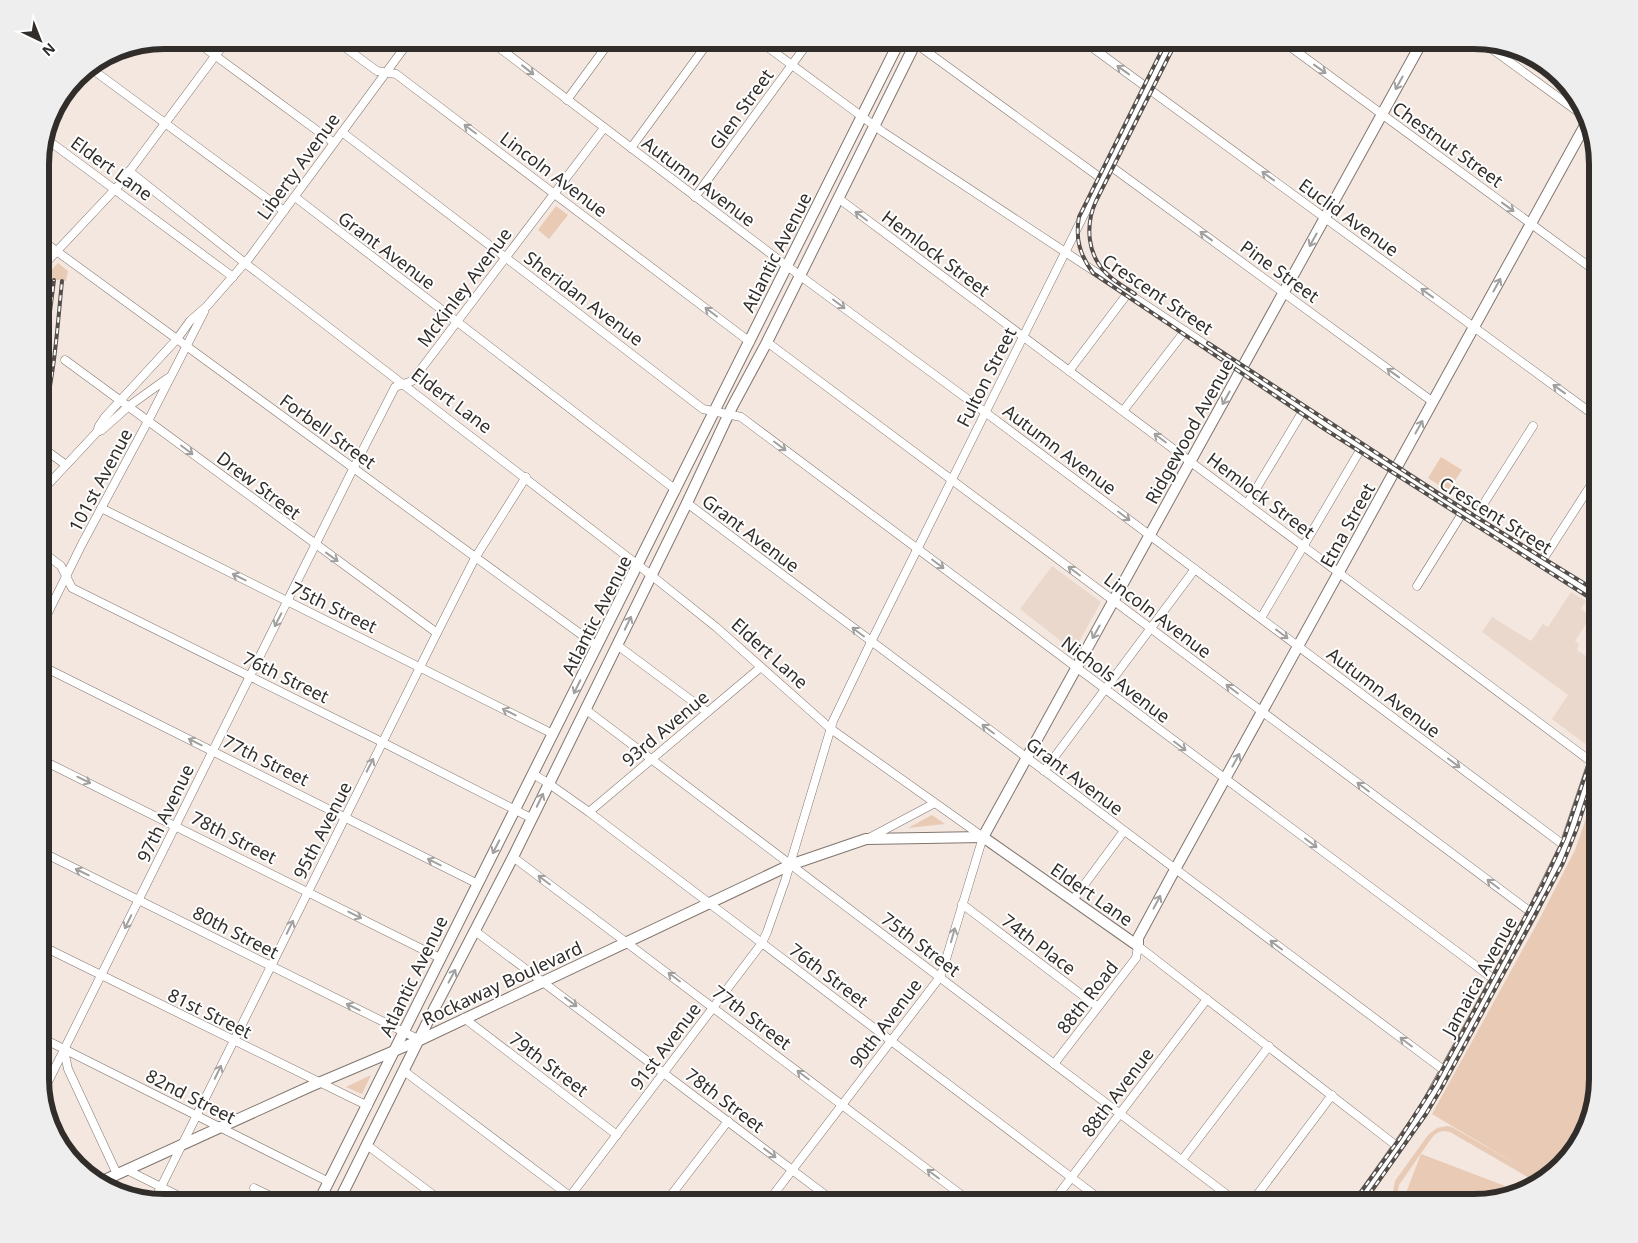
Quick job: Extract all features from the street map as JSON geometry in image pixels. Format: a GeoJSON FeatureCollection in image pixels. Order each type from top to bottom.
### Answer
{"type":"FeatureCollection","features":[{"type":"Feature","properties":{"kind":"main road","name":"Atlantic Avenue"},"geometry":{"type":"LineString","coordinates":[[323,1194],[896,49]]}},
{"type":"Feature","properties":{"kind":"main road","name":"Atlantic Avenue"},"geometry":{"type":"LineString","coordinates":[[343,1194],[513,857],[687,504],[729,414],[767,342],[912,49]]}},
{"type":"Feature","properties":{"kind":"main road","name":"Ridgewood Avenue"},"geometry":{"type":"LineString","coordinates":[[983,837],[1418,49]]}},
{"type":"Feature","properties":{"kind":"main road","name":"Etna Street"},"geometry":{"type":"LineString","coordinates":[[1138,946],[1138,938],[1175,869],[1584,128]]}},
{"type":"Feature","properties":{"kind":"main road","name":"Jamaica Avenue"},"geometry":{"type":"LineString","coordinates":[[1364,1194],[1423,1111],[1532,913],[1565,846],[1589,774]]}},
{"type":"Feature","properties":{"kind":"main road","name":"Rockaway Boulevard"},"geometry":{"type":"LineString","coordinates":[[106,1179],[319,1082],[420,1040],[790,865],[866,840],[983,837]]}},
{"type":"Feature","properties":{"kind":"main road","name":"Eldert Lane"},"geometry":{"type":"LineString","coordinates":[[983,837],[1138,946]]}},
{"type":"Feature","properties":{"kind":"street"},"geometry":{"type":"LineString","coordinates":[[206,49],[334,143]]}},
{"type":"Feature","properties":{"kind":"street"},"geometry":{"type":"LineString","coordinates":[[49,259],[120,184],[220,49]]}},
{"type":"Feature","properties":{"kind":"street","name":"Lincoln Avenue"},"geometry":{"type":"LineString","coordinates":[[347,49],[377,71],[396,74],[750,342]]}},
{"type":"Feature","properties":{"kind":"street","name":"Liberty Avenue"},"geometry":{"type":"LineString","coordinates":[[97,432],[99,426],[190,321],[208,306],[246,263],[403,49]]}},
{"type":"Feature","properties":{"kind":"street"},"geometry":{"type":"LineString","coordinates":[[567,100],[604,49]]}},
{"type":"Feature","properties":{"kind":"street"},"geometry":{"type":"LineString","coordinates":[[631,148],[703,49]]}},
{"type":"Feature","properties":{"kind":"street","name":"Crescent Street"},"geometry":{"type":"LineString","coordinates":[[770,49],[874,126],[1396,470],[1589,590]]}},
{"type":"Feature","properties":{"kind":"street","name":"Glen Street"},"geometry":{"type":"LineString","coordinates":[[695,196],[804,49]]}},
{"type":"Feature","properties":{"kind":"street"},"geometry":{"type":"LineString","coordinates":[[927,49],[1102,179]]}},
{"type":"Feature","properties":{"kind":"street","name":"Euclid Avenue"},"geometry":{"type":"LineString","coordinates":[[1094,49],[1589,411]]}},
{"type":"Feature","properties":{"kind":"street","name":"Fulton Street"},"geometry":{"type":"LineString","coordinates":[[831,729],[871,642],[1166,49]]}},
{"type":"Feature","properties":{"kind":"street","name":"Chestnut Street"},"geometry":{"type":"LineString","coordinates":[[1293,49],[1589,266]]}},
{"type":"Feature","properties":{"kind":"street","name":"Autumn Avenue"},"geometry":{"type":"LineString","coordinates":[[503,50],[787,266],[986,412],[1565,846]]}},
{"type":"Feature","properties":{"kind":"street"},"geometry":{"type":"LineString","coordinates":[[1494,51],[1576,111]]}},
{"type":"Feature","properties":{"kind":"street"},"geometry":{"type":"LineString","coordinates":[[96,71],[284,211]]}},
{"type":"Feature","properties":{"kind":"street","name":"McKinley Avenue"},"geometry":{"type":"LineString","coordinates":[[315,545],[395,387],[412,381],[604,128]]}},
{"type":"Feature","properties":{"kind":"street","name":"Sheridan Avenue"},"geometry":{"type":"LineString","coordinates":[[342,132],[703,408],[714,412]]}},
{"type":"Feature","properties":{"kind":"street","name":"Eldert Lane"},"geometry":{"type":"LineString","coordinates":[[51,143],[233,277]]}},
{"type":"Feature","properties":{"kind":"street","name":"Pine Street"},"geometry":{"type":"LineString","coordinates":[[1109,165],[1433,402]]}},
{"type":"Feature","properties":{"kind":"street","name":"Eldert Lane"},"geometry":{"type":"LineString","coordinates":[[129,171],[651,575],[716,627],[831,729],[933,804],[983,837]]}},
{"type":"Feature","properties":{"kind":"street","name":"Grant Avenue"},"geometry":{"type":"LineString","coordinates":[[294,197],[676,490]]}},
{"type":"Feature","properties":{"kind":"street","name":"Hemlock Street"},"geometry":{"type":"LineString","coordinates":[[838,198],[1589,759]]}},
{"type":"Feature","properties":{"kind":"street","name":"Forbell Street"},"geometry":{"type":"LineString","coordinates":[[49,245],[598,646]]}},
{"type":"Feature","properties":{"kind":"street"},"geometry":{"type":"LineString","coordinates":[[1069,371],[1128,293]]}},
{"type":"Feature","properties":{"kind":"street","name":"Liberty Avenue"},"geometry":{"type":"LineString","coordinates":[[186,345],[208,306]]}},
{"type":"Feature","properties":{"kind":"street"},"geometry":{"type":"LineString","coordinates":[[1124,411],[1185,331]]}},
{"type":"Feature","properties":{"kind":"street","name":"Lincoln Avenue"},"geometry":{"type":"LineString","coordinates":[[767,342],[1532,913]]}},
{"type":"Feature","properties":{"kind":"street","name":"101st Avenue"},"geometry":{"type":"LineString","coordinates":[[49,610],[186,345]]}},
{"type":"Feature","properties":{"kind":"street","name":"Drew Street"},"geometry":{"type":"LineString","coordinates":[[65,360],[437,633]]}},
{"type":"Feature","properties":{"kind":"street","name":"Liberty Avenue"},"geometry":{"type":"LineString","coordinates":[[49,483],[97,432],[172,374]]}},
{"type":"Feature","properties":{"kind":"street"},"geometry":{"type":"LineString","coordinates":[[1248,504],[1304,409]]}},
{"type":"Feature","properties":{"kind":"street","name":"Nichols Avenue"},"geometry":{"type":"LineString","coordinates":[[714,412],[741,416],[1495,980]]}},
{"type":"Feature","properties":{"kind":"street"},"geometry":{"type":"LineString","coordinates":[[1474,519],[1533,426]]}},
{"type":"Feature","properties":{"kind":"street"},"geometry":{"type":"LineString","coordinates":[[1261,618],[1362,447]]}},
{"type":"Feature","properties":{"kind":"street"},"geometry":{"type":"LineString","coordinates":[[49,453],[66,465]]}},
{"type":"Feature","properties":{"kind":"street","name":"95th Avenue"},"geometry":{"type":"LineString","coordinates":[[158,1194],[475,558],[526,477]]}},
{"type":"Feature","properties":{"kind":"street"},"geometry":{"type":"LineString","coordinates":[[1542,561],[1589,488]]}},
{"type":"Feature","properties":{"kind":"street","name":"Grant Avenue"},"geometry":{"type":"LineString","coordinates":[[687,504],[1445,1071]]}},
{"type":"Feature","properties":{"kind":"street","name":"75th Street"},"geometry":{"type":"LineString","coordinates":[[101,508],[553,734]]}},
{"type":"Feature","properties":{"kind":"street"},"geometry":{"type":"LineString","coordinates":[[1417,586],[1463,512]]}},
{"type":"Feature","properties":{"kind":"street","name":"97th Avenue"},"geometry":{"type":"LineString","coordinates":[[49,1080],[315,545]]}},
{"type":"Feature","properties":{"kind":"street","name":"76th Street"},"geometry":{"type":"LineString","coordinates":[[49,557],[62,566],[72,588],[531,818]]}},
{"type":"Feature","properties":{"kind":"street"},"geometry":{"type":"LineString","coordinates":[[1044,771],[1195,569]]}},
{"type":"Feature","properties":{"kind":"street"},"geometry":{"type":"LineString","coordinates":[[618,645],[707,712]]}},
{"type":"Feature","properties":{"kind":"street","name":"93rd Avenue"},"geometry":{"type":"LineString","coordinates":[[589,812],[761,667]]}},
{"type":"Feature","properties":{"kind":"street","name":"77th Street"},"geometry":{"type":"LineString","coordinates":[[49,669],[478,884]]}},
{"type":"Feature","properties":{"kind":"street","name":"75th Street"},"geometry":{"type":"LineString","coordinates":[[585,709],[1226,1194]]}},
{"type":"Feature","properties":{"kind":"street","name":"91st Avenue"},"geometry":{"type":"LineString","coordinates":[[573,1194],[762,943],[790,865],[831,729]]}},
{"type":"Feature","properties":{"kind":"street","name":"78th Street"},"geometry":{"type":"LineString","coordinates":[[49,763],[440,958]]}},
{"type":"Feature","properties":{"kind":"street","name":"76th Street"},"geometry":{"type":"LineString","coordinates":[[533,774],[589,812],[1093,1194]]}},
{"type":"Feature","properties":{"kind":"street","name":"Rockaway Boulevard"},"geometry":{"type":"LineString","coordinates":[[866,840],[933,804]]}},
{"type":"Feature","properties":{"kind":"street"},"geometry":{"type":"LineString","coordinates":[[1072,900],[1124,831]]}},
{"type":"Feature","properties":{"kind":"street","name":"90th Avenue"},"geometry":{"type":"LineString","coordinates":[[774,1194],[940,977],[983,837]]}},
{"type":"Feature","properties":{"kind":"street","name":"80th Street"},"geometry":{"type":"LineString","coordinates":[[49,855],[420,1040]]}},
{"type":"Feature","properties":{"kind":"street","name":"77th Street"},"geometry":{"type":"LineString","coordinates":[[513,857],[960,1194]]}},
{"type":"Feature","properties":{"kind":"street","name":"74th Place"},"geometry":{"type":"LineString","coordinates":[[962,904],[1098,1007]]}},
{"type":"Feature","properties":{"kind":"street","name":"78th Street"},"geometry":{"type":"LineString","coordinates":[[475,931],[824,1194]]}},
{"type":"Feature","properties":{"kind":"street","name":"Eldert Lane"},"geometry":{"type":"LineString","coordinates":[[1138,946],[1398,1147]]}},
{"type":"Feature","properties":{"kind":"street","name":"88th Road"},"geometry":{"type":"LineString","coordinates":[[1054,1064],[1136,958],[1138,946]]}},
{"type":"Feature","properties":{"kind":"street","name":"81st Street"},"geometry":{"type":"LineString","coordinates":[[49,949],[368,1106]]}},
{"type":"Feature","properties":{"kind":"street","name":"88th Avenue"},"geometry":{"type":"LineString","coordinates":[[1059,1194],[1207,999]]}},
{"type":"Feature","properties":{"kind":"street","name":"79th Street"},"geometry":{"type":"LineString","coordinates":[[464,1018],[617,1135]]}},
{"type":"Feature","properties":{"kind":"street","name":"82nd Street"},"geometry":{"type":"LineString","coordinates":[[49,1042],[329,1182]]}},
{"type":"Feature","properties":{"kind":"street"},"geometry":{"type":"LineString","coordinates":[[1182,1160],[1269,1046]]}},
{"type":"Feature","properties":{"kind":"street"},"geometry":{"type":"LineString","coordinates":[[64,1050],[68,1070],[122,1172],[175,1194]]}},
{"type":"Feature","properties":{"kind":"street"},"geometry":{"type":"LineString","coordinates":[[404,1071],[560,1194]]}},
{"type":"Feature","properties":{"kind":"street"},"geometry":{"type":"LineString","coordinates":[[1258,1194],[1332,1095]]}},
{"type":"Feature","properties":{"kind":"street"},"geometry":{"type":"LineString","coordinates":[[672,1194],[728,1121]]}},
{"type":"Feature","properties":{"kind":"street"},"geometry":{"type":"LineString","coordinates":[[368,1145],[432,1194]]}},
{"type":"Feature","properties":{"kind":"street"},"geometry":{"type":"LineString","coordinates":[[254,1188],[266,1194]]}},
{"type":"Feature","properties":{"kind":"shaded area"},"geometry":{"type":"Polygon","coordinates":[[[556,206],[568,215],[549,239],[538,230],[556,206]]]}},
{"type":"Feature","properties":{"kind":"shaded area"},"geometry":{"type":"Polygon","coordinates":[[[58,263],[68,271],[66,281],[49,279],[49,273],[58,263]]]}},
{"type":"Feature","properties":{"kind":"shaded area"},"geometry":{"type":"Polygon","coordinates":[[[1441,457],[1462,470],[1448,491],[1428,478],[1441,457]]]}},
{"type":"Feature","properties":{"kind":"shaded area"},"geometry":{"type":"Polygon","coordinates":[[[1052,566],[1101,602],[1074,651],[1020,609],[1052,566]]]}},
{"type":"Feature","properties":{"kind":"shaded area"},"geometry":{"type":"Polygon","coordinates":[[[1571,592],[1586,601],[1581,609],[1589,615],[1589,619],[1575,641],[1579,644],[1577,650],[1589,658],[1589,732],[1585,744],[1552,719],[1568,695],[1482,632],[1492,617],[1531,641],[1543,624],[1548,627],[1571,592]]]}},
{"type":"Feature","properties":{"kind":"shaded area"},"geometry":{"type":"Polygon","coordinates":[[[1589,810],[1589,1087],[1581,1124],[1561,1155],[1550,1166],[1531,1179],[1450,1132],[1439,1132],[1431,1139],[1399,1185],[1397,1194],[1393,1194],[1395,1181],[1428,1135],[1437,1128],[1447,1126],[1452,1127],[1531,1173],[1432,1114],[1539,920],[1575,850],[1589,810]]]}},
{"type":"Feature","properties":{"kind":"shaded area"},"geometry":{"type":"Polygon","coordinates":[[[932,815],[945,824],[908,828],[932,815]]]}},
{"type":"Feature","properties":{"kind":"shaded area"},"geometry":{"type":"Polygon","coordinates":[[[371,1075],[362,1094],[346,1087],[371,1075]]]}},
{"type":"Feature","properties":{"kind":"shaded area"},"geometry":{"type":"Polygon","coordinates":[[[1421,1154],[1511,1188],[1475,1194],[1405,1194],[1421,1154]]]}},
{"type":"Feature","properties":{"kind":"railway"},"geometry":{"type":"LineString","coordinates":[[1163,49],[1079,217],[1078,240],[1085,260],[1093,273],[1326,430],[1589,597]]}},
{"type":"Feature","properties":{"kind":"railway"},"geometry":{"type":"LineString","coordinates":[[1135,294],[1113,280],[1095,258],[1090,239],[1090,220],[1096,201],[1172,49]]}},
{"type":"Feature","properties":{"kind":"railway"},"geometry":{"type":"LineString","coordinates":[[49,319],[54,280]]}},
{"type":"Feature","properties":{"kind":"railway"},"geometry":{"type":"LineString","coordinates":[[49,391],[57,338],[62,281]]}},
{"type":"Feature","properties":{"kind":"railway"},"geometry":{"type":"LineString","coordinates":[[1208,343],[1444,497],[1589,586]]}},
{"type":"Feature","properties":{"kind":"railway"},"geometry":{"type":"LineString","coordinates":[[1360,1194],[1400,1138],[1434,1085],[1542,886],[1564,839],[1589,764]]}},
{"type":"Feature","properties":{"kind":"railway"},"geometry":{"type":"LineString","coordinates":[[1369,1194],[1426,1114],[1441,1089],[1563,863],[1589,791]]}}]}
